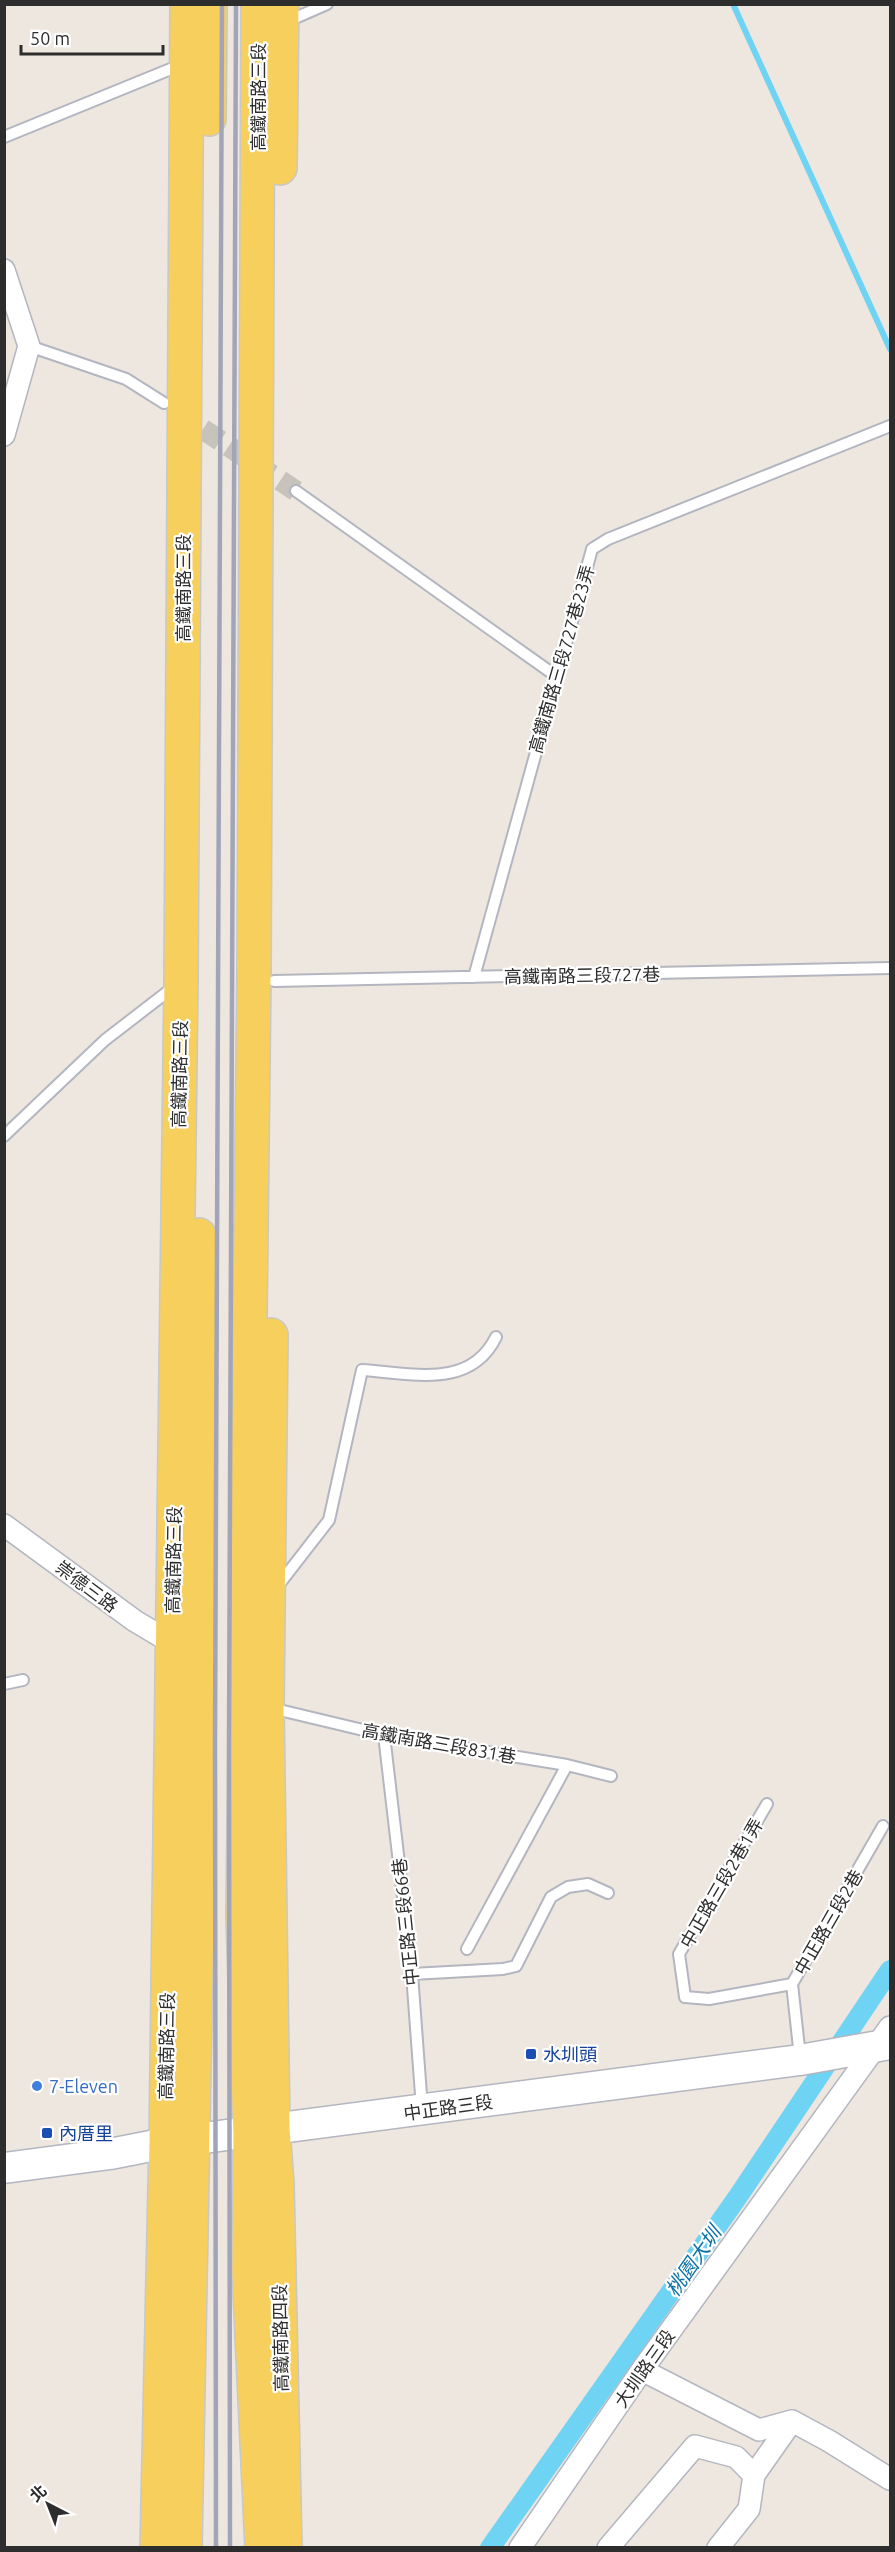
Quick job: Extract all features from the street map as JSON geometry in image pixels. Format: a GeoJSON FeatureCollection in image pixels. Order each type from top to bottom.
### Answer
{"type":"FeatureCollection","features":[{"type":"Feature","properties":{"kind":"main road","name":"高鐵南路三段"},"geometry":{"type":"LineString","coordinates":[[180,2142],[172,1643],[181,982],[187,4]]}},
{"type":"Feature","properties":{"kind":"main road","name":"高鐵南路三段"},"geometry":{"type":"LineString","coordinates":[[180,2142],[200,1436],[199,1221],[210,4]]}},
{"type":"Feature","properties":{"kind":"main road","name":"高鐵南路三段"},"geometry":{"type":"LineString","coordinates":[[261,2131],[269,1597],[274,981],[274,11]]}},
{"type":"Feature","properties":{"kind":"main road","name":"高鐵南路三段"},"geometry":{"type":"LineString","coordinates":[[261,2131],[243,1917],[254,974],[274,11]]}},
{"type":"Feature","properties":{"kind":"main road"},"geometry":{"type":"LineString","coordinates":[[177,1146],[199,1221]]}},
{"type":"Feature","properties":{"kind":"main road","name":"中正路三段"},"geometry":{"type":"LineString","coordinates":[[4,2168],[180,2142],[788,2061],[876,2042]]}},
{"type":"Feature","properties":{"kind":"main road","name":"高鐵南路四段"},"geometry":{"type":"LineString","coordinates":[[261,2131],[249,2272],[262,2547]]}},
{"type":"Feature","properties":{"kind":"main road","name":"高鐵南路四段"},"geometry":{"type":"LineString","coordinates":[[261,2131],[278,2184],[285,2547]]}},
{"type":"Feature","properties":{"kind":"main road"},"geometry":{"type":"LineString","coordinates":[[157,2547],[180,2142]]}},
{"type":"Feature","properties":{"kind":"main road"},"geometry":{"type":"LineString","coordinates":[[180,2142],[185,2547]]}},
{"type":"Feature","properties":{"kind":"street"},"geometry":{"type":"LineString","coordinates":[[4,270],[8,290],[29,346],[4,435]]}},
{"type":"Feature","properties":{"kind":"street","name":"崇德三路"},"geometry":{"type":"LineString","coordinates":[[4,1525],[135,1622],[172,1643]]}},
{"type":"Feature","properties":{"kind":"street","name":"大圳路三段"},"geometry":{"type":"LineString","coordinates":[[520,2547],[642,2370],[876,2042]]}},
{"type":"Feature","properties":{"kind":"street"},"geometry":{"type":"LineString","coordinates":[[642,2370],[759,2430],[792,2421],[891,2479]]}},
{"type":"Feature","properties":{"kind":"street"},"geometry":{"type":"LineString","coordinates":[[718,2547],[749,2509],[754,2475],[792,2421]]}},
{"type":"Feature","properties":{"kind":"street"},"geometry":{"type":"LineString","coordinates":[[608,2547],[695,2446],[736,2457],[754,2475]]}},
{"type":"Feature","properties":{"kind":"lane"},"geometry":{"type":"LineString","coordinates":[[274,11],[327,4]]}},
{"type":"Feature","properties":{"kind":"lane"},"geometry":{"type":"LineString","coordinates":[[4,136],[186,62]]}},
{"type":"Feature","properties":{"kind":"lane"},"geometry":{"type":"LineString","coordinates":[[29,346],[126,379],[164,403]]}},
{"type":"Feature","properties":{"kind":"lane","name":"高鐵南路三段727巷23弄"},"geometry":{"type":"LineString","coordinates":[[474,977],[592,549],[608,539],[891,426]]}},
{"type":"Feature","properties":{"kind":"lane"},"geometry":{"type":"LineString","coordinates":[[296,491],[556,676]]}},
{"type":"Feature","properties":{"kind":"lane","name":"高鐵南路三段727巷"},"geometry":{"type":"LineString","coordinates":[[274,981],[891,968]]}},
{"type":"Feature","properties":{"kind":"lane"},"geometry":{"type":"LineString","coordinates":[[4,1136],[105,1040],[181,982]]}},
{"type":"Feature","properties":{"kind":"lane"},"geometry":{"type":"LineString","coordinates":[[269,1597],[329,1520],[362,1370],[441,1375],[466,1369],[488,1352],[496,1337]]}},
{"type":"Feature","properties":{"kind":"lane"},"geometry":{"type":"LineString","coordinates":[[4,1684],[23,1680]]}},
{"type":"Feature","properties":{"kind":"lane","name":"高鐵南路三段831巷"},"geometry":{"type":"LineString","coordinates":[[267,1707],[384,1735],[567,1765],[611,1776]]}},
{"type":"Feature","properties":{"kind":"lane","name":"中正路三段66巷"},"geometry":{"type":"LineString","coordinates":[[384,1735],[412,1974],[422,2110]]}},
{"type":"Feature","properties":{"kind":"lane"},"geometry":{"type":"LineString","coordinates":[[467,1948],[567,1765]]}},
{"type":"Feature","properties":{"kind":"lane","name":"中正路三段2巷1弄"},"geometry":{"type":"LineString","coordinates":[[767,1804],[680,1954],[681,1975],[685,1997],[709,1999],[792,1984]]}},
{"type":"Feature","properties":{"kind":"lane","name":"中正路三段2巷"},"geometry":{"type":"LineString","coordinates":[[788,2061],[792,1984],[884,1826]]}},
{"type":"Feature","properties":{"kind":"lane"},"geometry":{"type":"LineString","coordinates":[[412,1974],[503,1969],[516,1966],[551,1897],[568,1887],[588,1884],[608,1893]]}},
{"type":"Feature","properties":{"kind":"waterway"},"geometry":{"type":"LineString","coordinates":[[733,4],[890,349]]}},
{"type":"Feature","properties":{"kind":"waterway","name":"桃園大圳"},"geometry":{"type":"LineString","coordinates":[[490,2548],[737,2198],[890,1970]]}},
{"type":"Feature","properties":{"kind":"tunnel"},"geometry":{"type":"LineString","coordinates":[[177,412],[296,491]]}},
{"type":"Feature","properties":{"kind":"railway"},"geometry":{"type":"LineString","coordinates":[[216,2548],[215,1743],[222,4]]}},
{"type":"Feature","properties":{"kind":"railway"},"geometry":{"type":"LineString","coordinates":[[230,2548],[229,1742],[236,4]]}},
{"type":"Feature","properties":{"kind":"place","name":"水圳頭"},"geometry":{"type":"Point","coordinates":[531,2054]}},
{"type":"Feature","properties":{"kind":"place","name":"7-Eleven"},"geometry":{"type":"Point","coordinates":[37,2086]}},
{"type":"Feature","properties":{"kind":"place","name":"內厝里"},"geometry":{"type":"Point","coordinates":[47,2133]}}]}
